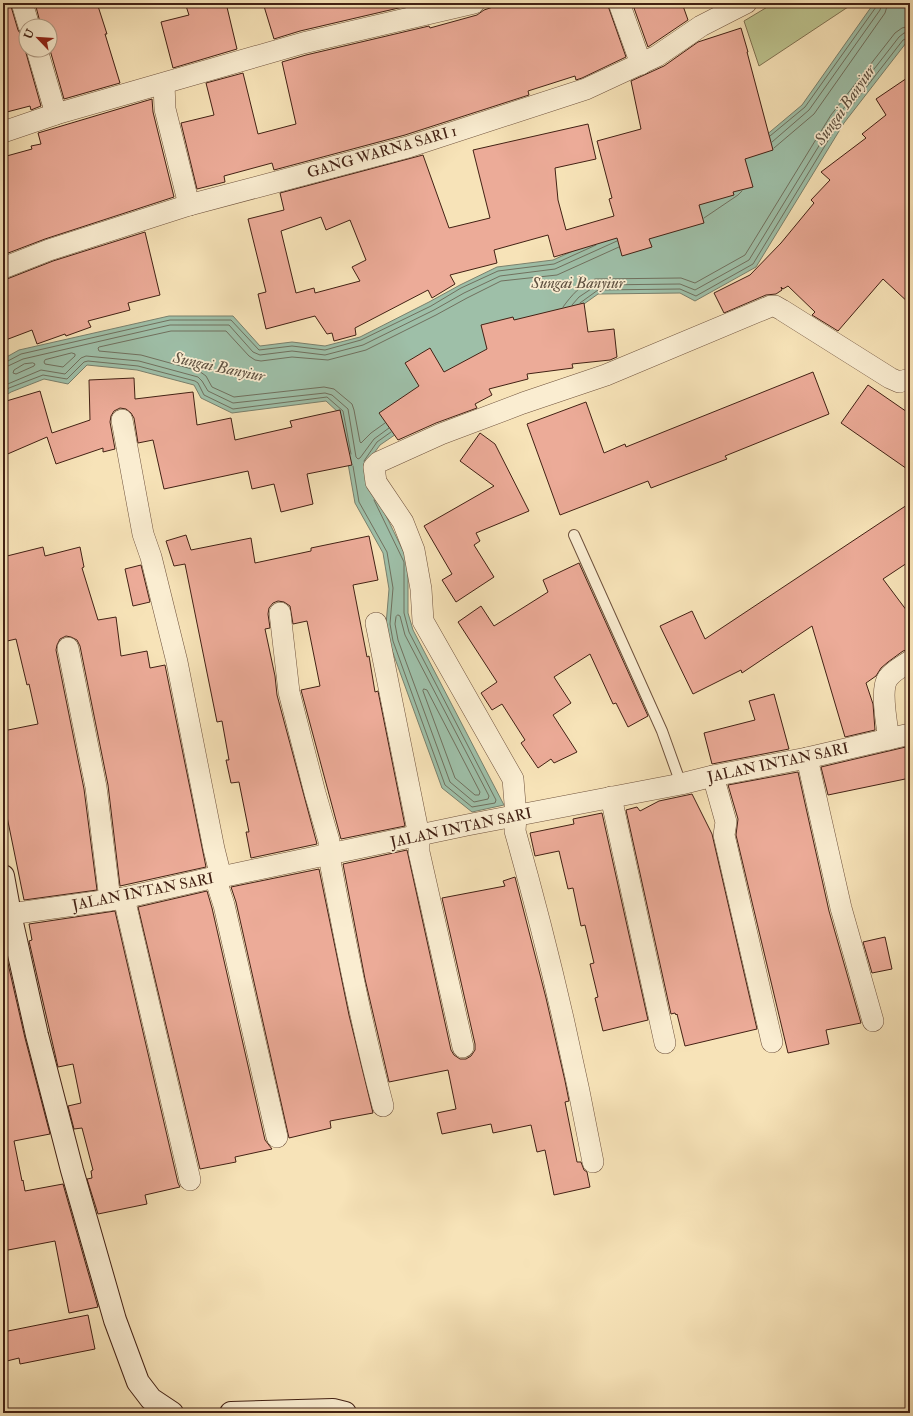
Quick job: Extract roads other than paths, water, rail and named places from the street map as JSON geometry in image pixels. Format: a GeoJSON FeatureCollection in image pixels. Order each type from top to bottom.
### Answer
{"type":"FeatureCollection","features":[{"type":"Feature","properties":{"kind":"street"},"geometry":{"type":"LineString","coordinates":[[22,3],[27,18]]}},
{"type":"Feature","properties":{"kind":"street"},"geometry":{"type":"LineString","coordinates":[[3,132],[56,114],[303,43],[474,3]]}},
{"type":"Feature","properties":{"kind":"street"},"geometry":{"type":"LineString","coordinates":[[619,3],[641,64]]}},
{"type":"Feature","properties":{"kind":"street","name":"GANG WARNA SARI 1"},"geometry":{"type":"LineString","coordinates":[[3,268],[49,250],[189,205],[408,146],[586,89],[657,56],[701,26],[746,3]]}},
{"type":"Feature","properties":{"kind":"street"},"geometry":{"type":"LineString","coordinates":[[39,58],[56,114]]}},
{"type":"Feature","properties":{"kind":"street"},"geometry":{"type":"LineString","coordinates":[[164,84],[165,110],[189,205]]}},
{"type":"Feature","properties":{"kind":"street"},"geometry":{"type":"LineString","coordinates":[[594,1162],[562,1008],[544,934],[515,831],[516,816],[513,779],[423,621],[421,589],[414,550],[402,522],[376,482],[374,467],[379,462],[440,434],[523,402],[606,375],[771,306],[775,306],[782,310],[890,378],[899,382],[910,379]]}},
{"type":"Feature","properties":{"kind":"street"},"geometry":{"type":"LineString","coordinates":[[122,420],[142,534],[151,557],[177,662],[214,849],[218,877],[277,1137]]}},
{"type":"Feature","properties":{"kind":"street"},"geometry":{"type":"LineString","coordinates":[[280,613],[289,692],[328,841],[329,856],[350,966],[372,1065],[383,1106]]}},
{"type":"Feature","properties":{"kind":"street"},"geometry":{"type":"LineString","coordinates":[[376,624],[419,836],[419,852],[463,1047]]}},
{"type":"Feature","properties":{"kind":"street"},"geometry":{"type":"LineString","coordinates":[[68,648],[117,899],[190,1180]]}},
{"type":"Feature","properties":{"kind":"street"},"geometry":{"type":"LineString","coordinates":[[889,739],[884,712],[887,678],[910,661]]}},
{"type":"Feature","properties":{"kind":"street","name":"JALAN INTAN SARI"},"geometry":{"type":"LineString","coordinates":[[6,915],[117,899],[516,816],[807,758],[910,734]]}},
{"type":"Feature","properties":{"kind":"street"},"geometry":{"type":"LineString","coordinates":[[807,758],[842,908],[873,1021]]}},
{"type":"Feature","properties":{"kind":"street"},"geometry":{"type":"LineString","coordinates":[[713,776],[726,822],[724,835],[772,1042]]}},
{"type":"Feature","properties":{"kind":"street"},"geometry":{"type":"LineString","coordinates":[[610,797],[665,1043]]}},
{"type":"Feature","properties":{"kind":"street"},"geometry":{"type":"LineString","coordinates":[[3,876],[6,915],[68,1155],[115,1320],[138,1382],[151,1399],[172,1413]]}},
{"type":"Feature","properties":{"kind":"street"},"geometry":{"type":"LineString","coordinates":[[231,1413],[333,1410],[345,1413]]}},
{"type":"Feature","properties":{"kind":"lane"},"geometry":{"type":"LineString","coordinates":[[574,535],[662,731],[681,784]]}},
{"type":"Feature","properties":{"kind":"water","name":"Sungai Banyiur"},"geometry":{"type":"Polygon","coordinates":[[[874,3],[910,3],[910,40],[906,43],[844,123],[756,267],[695,301],[680,293],[598,294],[584,304],[552,343],[468,385],[380,445],[369,460],[376,495],[408,561],[408,613],[413,630],[504,805],[472,812],[442,788],[389,642],[386,625],[389,589],[383,553],[355,503],[339,413],[326,401],[232,413],[201,398],[194,385],[137,370],[87,365],[68,384],[44,379],[11,392],[3,397],[3,359],[19,350],[169,316],[233,316],[260,346],[292,342],[325,346],[360,337],[497,267],[553,260],[617,231],[746,152],[802,105],[874,3]]]}}]}
